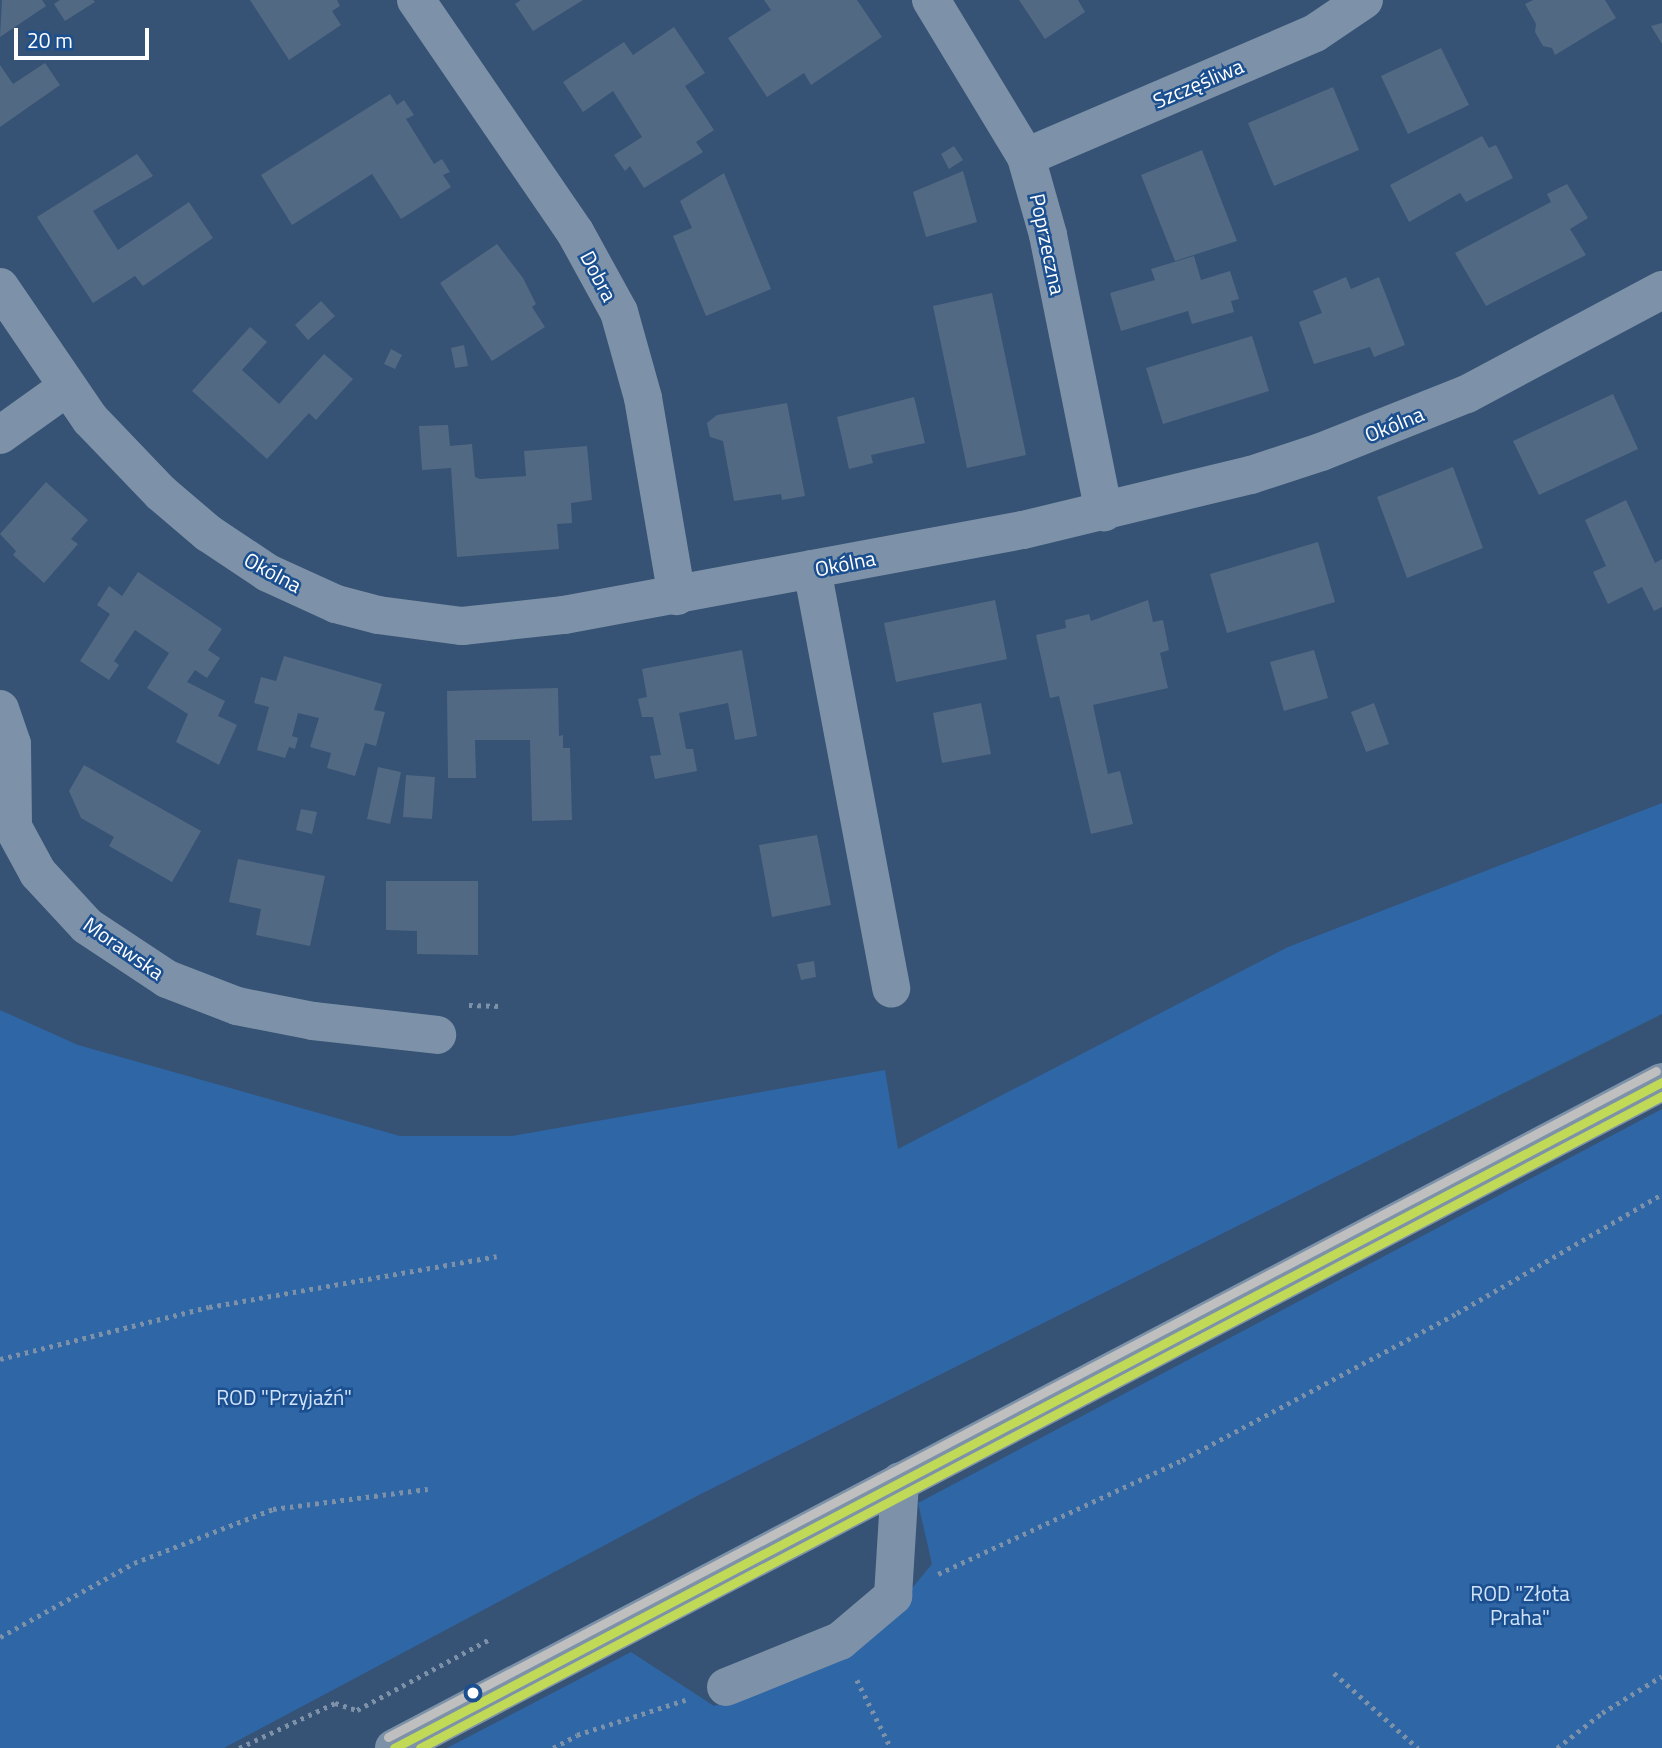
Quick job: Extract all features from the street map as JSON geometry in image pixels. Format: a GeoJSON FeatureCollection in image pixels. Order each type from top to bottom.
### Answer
{"type":"FeatureCollection","features":[{"type":"Feature","properties":{"kind":"street","name":"Dobra"},"geometry":{"type":"LineString","coordinates":[[416,0],[575,232],[619,312],[643,397],[677,596]]}},
{"type":"Feature","properties":{"kind":"street","name":"Poprzeczna"},"geometry":{"type":"LineString","coordinates":[[931,0],[1026,157],[1048,236],[1104,512]]}},
{"type":"Feature","properties":{"kind":"street","name":"Szczęśliwa"},"geometry":{"type":"LineString","coordinates":[[1026,157],[1315,33],[1364,0]]}},
{"type":"Feature","properties":{"kind":"street","name":"Okólna"},"geometry":{"type":"LineString","coordinates":[[0,287],[66,388],[124,456],[208,533],[268,573],[336,604],[378,615],[462,626],[526,621],[677,596],[1104,512],[1251,475],[1382,429],[1467,394],[1662,290]]}},
{"type":"Feature","properties":{"kind":"street"},"geometry":{"type":"LineString","coordinates":[[0,435],[66,388]]}},
{"type":"Feature","properties":{"kind":"street"},"geometry":{"type":"LineString","coordinates":[[812,569],[891,989]]}},
{"type":"Feature","properties":{"kind":"street","name":"Morawska"},"geometry":{"type":"LineString","coordinates":[[0,709],[12,744],[13,827],[38,873],[95,932],[167,979],[237,1006],[313,1021],[437,1035]]}},
{"type":"Feature","properties":{"kind":"street"},"geometry":{"type":"LineString","coordinates":[[394,1748],[1662,1082]]}},
{"type":"Feature","properties":{"kind":"street"},"geometry":{"type":"LineString","coordinates":[[726,1687],[840,1641],[893,1595],[900,1481]]}},
{"type":"Feature","properties":{"kind":"path"},"geometry":{"type":"LineString","coordinates":[[461,1005],[501,1006]]}},
{"type":"Feature","properties":{"kind":"path"},"geometry":{"type":"LineString","coordinates":[[893,1595],[1182,1460],[1457,1313],[1662,1194]]}},
{"type":"Feature","properties":{"kind":"path"},"geometry":{"type":"LineString","coordinates":[[0,1359],[209,1307],[497,1256]]}},
{"type":"Feature","properties":{"kind":"path"},"geometry":{"type":"LineString","coordinates":[[0,1636],[134,1563],[273,1508],[428,1489]]}},
{"type":"Feature","properties":{"kind":"path"},"geometry":{"type":"LineString","coordinates":[[239,1748],[335,1703],[356,1710],[488,1640]]}},
{"type":"Feature","properties":{"kind":"path"},"geometry":{"type":"LineString","coordinates":[[1334,1673],[1418,1748]]}},
{"type":"Feature","properties":{"kind":"path"},"geometry":{"type":"LineString","coordinates":[[1557,1748],[1602,1713],[1662,1676]]}},
{"type":"Feature","properties":{"kind":"path"},"geometry":{"type":"LineString","coordinates":[[553,1748],[577,1735],[726,1687]]}},
{"type":"Feature","properties":{"kind":"path"},"geometry":{"type":"LineString","coordinates":[[863,1695],[891,1748]]}},
{"type":"Feature","properties":{"kind":"green space","name":"ROD \"Przyjaźń\""},"geometry":{"type":"Polygon","coordinates":[[[1662,803],[1662,1014],[697,1496],[224,1748],[0,1748],[0,1010],[78,1045],[400,1136],[512,1136],[885,1070],[898,1149],[1288,947],[1662,803]]]}},
{"type":"Feature","properties":{"kind":"green space","name":"ROD \"Złota Praha\""},"geometry":{"type":"Polygon","coordinates":[[[1662,1109],[1662,1748],[447,1748],[631,1652],[714,1706],[805,1674],[888,1617],[932,1564],[918,1503],[1662,1109]]]}},
{"type":"Feature","properties":{"kind":"building"},"geometry":{"type":"Polygon","coordinates":[[[2,0],[42,0],[46,6],[0,37],[2,0]]]}},
{"type":"Feature","properties":{"kind":"building"},"geometry":{"type":"Polygon","coordinates":[[[60,0],[95,2],[65,21],[54,4],[60,0]]]}},
{"type":"Feature","properties":{"kind":"building"},"geometry":{"type":"Polygon","coordinates":[[[250,0],[337,0],[340,6],[332,11],[341,25],[289,60],[250,0]]]}},
{"type":"Feature","properties":{"kind":"building"},"geometry":{"type":"Polygon","coordinates":[[[521,0],[583,0],[533,31],[515,4],[521,0]]]}},
{"type":"Feature","properties":{"kind":"building"},"geometry":{"type":"Polygon","coordinates":[[[764,0],[857,0],[882,37],[811,85],[804,73],[767,97],[728,38],[771,10],[764,0]]]}},
{"type":"Feature","properties":{"kind":"building"},"geometry":{"type":"Polygon","coordinates":[[[1019,0],[1078,0],[1085,12],[1045,39],[1019,0]]]}},
{"type":"Feature","properties":{"kind":"building"},"geometry":{"type":"Polygon","coordinates":[[[1533,0],[1605,0],[1616,18],[1555,55],[1552,48],[1543,46],[1535,32],[1536,24],[1525,4],[1533,0]]]}},
{"type":"Feature","properties":{"kind":"building"},"geometry":{"type":"Polygon","coordinates":[[[1662,23],[1662,44],[1651,26],[1662,23]]]}},
{"type":"Feature","properties":{"kind":"building"},"geometry":{"type":"Polygon","coordinates":[[[674,27],[705,73],[685,86],[714,130],[696,142],[703,152],[644,188],[630,166],[625,171],[614,155],[642,137],[613,91],[583,112],[563,82],[624,42],[633,55],[674,27]]]}},
{"type":"Feature","properties":{"kind":"building"},"geometry":{"type":"Polygon","coordinates":[[[1441,48],[1469,105],[1408,134],[1381,76],[1441,48]]]}},
{"type":"Feature","properties":{"kind":"building"},"geometry":{"type":"Polygon","coordinates":[[[45,63],[60,85],[0,127],[0,65],[13,84],[45,63]]]}},
{"type":"Feature","properties":{"kind":"building"},"geometry":{"type":"Polygon","coordinates":[[[1333,87],[1359,150],[1274,186],[1248,123],[1333,87]]]}},
{"type":"Feature","properties":{"kind":"building"},"geometry":{"type":"Polygon","coordinates":[[[390,94],[397,105],[404,100],[414,115],[406,119],[434,164],[442,159],[450,172],[443,175],[451,187],[401,219],[372,174],[292,225],[261,175],[390,94]]]}},
{"type":"Feature","properties":{"kind":"building"},"geometry":{"type":"Polygon","coordinates":[[[1482,136],[1489,148],[1496,145],[1513,178],[1466,202],[1460,193],[1409,222],[1390,185],[1482,136]]]}},
{"type":"Feature","properties":{"kind":"building"},"geometry":{"type":"Polygon","coordinates":[[[954,146],[963,160],[949,169],[941,154],[954,146]]]}},
{"type":"Feature","properties":{"kind":"building"},"geometry":{"type":"Polygon","coordinates":[[[1202,150],[1237,241],[1175,261],[1141,175],[1202,150]]]}},
{"type":"Feature","properties":{"kind":"building"},"geometry":{"type":"Polygon","coordinates":[[[137,154],[153,176],[93,211],[118,250],[189,202],[213,238],[143,286],[135,276],[93,303],[37,217],[137,154]]]}},
{"type":"Feature","properties":{"kind":"building"},"geometry":{"type":"Polygon","coordinates":[[[963,171],[977,222],[926,237],[913,192],[963,171]]]}},
{"type":"Feature","properties":{"kind":"building"},"geometry":{"type":"Polygon","coordinates":[[[724,173],[771,289],[706,316],[673,236],[692,228],[680,201],[724,173]]]}},
{"type":"Feature","properties":{"kind":"building"},"geometry":{"type":"Polygon","coordinates":[[[1567,184],[1588,218],[1570,229],[1586,255],[1486,306],[1455,253],[1551,202],[1547,194],[1567,184]]]}},
{"type":"Feature","properties":{"kind":"building"},"geometry":{"type":"Polygon","coordinates":[[[497,244],[523,278],[536,304],[532,307],[545,327],[492,361],[440,283],[497,244]]]}},
{"type":"Feature","properties":{"kind":"building"},"geometry":{"type":"Polygon","coordinates":[[[1194,256],[1201,280],[1230,271],[1239,299],[1231,301],[1234,312],[1192,324],[1188,311],[1121,331],[1110,293],[1155,280],[1151,269],[1194,256]]]}},
{"type":"Feature","properties":{"kind":"building"},"geometry":{"type":"Polygon","coordinates":[[[1346,277],[1351,289],[1379,277],[1405,345],[1374,357],[1370,347],[1314,364],[1299,322],[1322,313],[1313,291],[1346,277]]]}},
{"type":"Feature","properties":{"kind":"building"},"geometry":{"type":"Polygon","coordinates":[[[992,293],[1026,455],[967,468],[933,306],[992,293]]]}},
{"type":"Feature","properties":{"kind":"building"},"geometry":{"type":"Polygon","coordinates":[[[321,301],[335,316],[308,340],[295,325],[321,301]]]}},
{"type":"Feature","properties":{"kind":"building"},"geometry":{"type":"Polygon","coordinates":[[[250,327],[267,342],[242,370],[279,404],[324,354],[353,379],[316,420],[309,413],[267,459],[192,391],[250,327]]]}},
{"type":"Feature","properties":{"kind":"building"},"geometry":{"type":"Polygon","coordinates":[[[1252,336],[1269,391],[1163,424],[1146,368],[1252,336]]]}},
{"type":"Feature","properties":{"kind":"building"},"geometry":{"type":"Polygon","coordinates":[[[464,345],[468,366],[455,368],[451,348],[464,345]]]}},
{"type":"Feature","properties":{"kind":"building"},"geometry":{"type":"Polygon","coordinates":[[[391,349],[402,355],[395,369],[384,364],[391,349]]]}},
{"type":"Feature","properties":{"kind":"building"},"geometry":{"type":"Polygon","coordinates":[[[1613,394],[1638,449],[1539,495],[1513,441],[1613,394]]]}},
{"type":"Feature","properties":{"kind":"building"},"geometry":{"type":"Polygon","coordinates":[[[914,397],[925,443],[871,455],[873,463],[849,469],[837,417],[914,397]]]}},
{"type":"Feature","properties":{"kind":"building"},"geometry":{"type":"Polygon","coordinates":[[[787,403],[805,496],[782,500],[781,494],[734,501],[723,441],[710,437],[707,423],[717,415],[787,403]]]}},
{"type":"Feature","properties":{"kind":"building"},"geometry":{"type":"Polygon","coordinates":[[[448,425],[450,446],[472,444],[475,477],[480,479],[526,476],[524,451],[587,446],[592,500],[571,503],[572,523],[557,524],[559,549],[457,557],[451,468],[422,470],[419,426],[448,425]]]}},
{"type":"Feature","properties":{"kind":"building"},"geometry":{"type":"Polygon","coordinates":[[[1453,467],[1483,548],[1407,578],[1377,497],[1453,467]]]}},
{"type":"Feature","properties":{"kind":"building"},"geometry":{"type":"Polygon","coordinates":[[[46,482],[88,520],[71,539],[78,544],[44,583],[13,555],[16,551],[0,534],[46,482]]]}},
{"type":"Feature","properties":{"kind":"building"},"geometry":{"type":"Polygon","coordinates":[[[1626,500],[1655,563],[1662,559],[1662,607],[1654,611],[1642,587],[1608,604],[1593,572],[1606,566],[1585,520],[1626,500]]]}},
{"type":"Feature","properties":{"kind":"building"},"geometry":{"type":"Polygon","coordinates":[[[1318,542],[1335,602],[1227,633],[1210,574],[1318,542]]]}},
{"type":"Feature","properties":{"kind":"building"},"geometry":{"type":"Polygon","coordinates":[[[138,572],[222,629],[208,650],[220,658],[207,678],[195,670],[187,682],[225,701],[218,716],[237,725],[219,765],[176,742],[188,714],[147,688],[169,653],[135,630],[114,661],[119,665],[109,680],[80,661],[110,614],[97,605],[109,586],[122,596],[138,572]]]}},
{"type":"Feature","properties":{"kind":"building"},"geometry":{"type":"Polygon","coordinates":[[[995,600],[1007,659],[896,682],[884,623],[995,600]]]}},
{"type":"Feature","properties":{"kind":"building"},"geometry":{"type":"Polygon","coordinates":[[[1148,600],[1153,622],[1163,620],[1169,650],[1160,653],[1168,688],[1093,705],[1108,774],[1120,771],[1133,824],[1091,834],[1059,696],[1050,698],[1036,635],[1066,628],[1065,620],[1089,614],[1091,621],[1148,600]]]}},
{"type":"Feature","properties":{"kind":"building"},"geometry":{"type":"Polygon","coordinates":[[[742,650],[757,736],[735,740],[728,703],[679,713],[686,749],[693,749],[697,771],[655,779],[650,756],[661,755],[653,717],[642,717],[638,699],[647,697],[642,669],[742,650]]]}},
{"type":"Feature","properties":{"kind":"building"},"geometry":{"type":"Polygon","coordinates":[[[1314,650],[1328,698],[1284,711],[1270,662],[1314,650]]]}},
{"type":"Feature","properties":{"kind":"building"},"geometry":{"type":"Polygon","coordinates":[[[284,656],[382,684],[374,710],[385,712],[376,746],[365,743],[355,776],[327,768],[331,753],[310,747],[319,718],[298,713],[292,736],[298,738],[295,749],[289,747],[285,758],[257,750],[269,707],[254,703],[261,677],[276,681],[284,656]]]}},
{"type":"Feature","properties":{"kind":"building"},"geometry":{"type":"Polygon","coordinates":[[[558,688],[559,736],[563,735],[563,748],[570,748],[572,820],[532,821],[530,740],[475,740],[476,778],[448,778],[447,691],[558,688]]]}},
{"type":"Feature","properties":{"kind":"building"},"geometry":{"type":"Polygon","coordinates":[[[981,703],[991,754],[942,763],[933,713],[981,703]]]}},
{"type":"Feature","properties":{"kind":"building"},"geometry":{"type":"Polygon","coordinates":[[[1374,703],[1389,744],[1366,752],[1351,712],[1374,703]]]}},
{"type":"Feature","properties":{"kind":"building"},"geometry":{"type":"Polygon","coordinates":[[[84,765],[201,831],[172,882],[109,846],[114,837],[81,818],[69,791],[84,765]]]}},
{"type":"Feature","properties":{"kind":"building"},"geometry":{"type":"Polygon","coordinates":[[[378,767],[401,772],[390,824],[367,819],[378,767]]]}},
{"type":"Feature","properties":{"kind":"building"},"geometry":{"type":"Polygon","coordinates":[[[406,775],[435,777],[432,819],[403,817],[406,775]]]}},
{"type":"Feature","properties":{"kind":"building"},"geometry":{"type":"Polygon","coordinates":[[[301,809],[317,812],[312,834],[296,830],[301,809]]]}},
{"type":"Feature","properties":{"kind":"building"},"geometry":{"type":"Polygon","coordinates":[[[817,835],[831,905],[772,917],[759,845],[817,835]]]}},
{"type":"Feature","properties":{"kind":"building"},"geometry":{"type":"Polygon","coordinates":[[[238,859],[325,876],[310,946],[256,935],[261,909],[229,902],[238,859]]]}},
{"type":"Feature","properties":{"kind":"building"},"geometry":{"type":"Polygon","coordinates":[[[386,881],[478,881],[478,955],[417,954],[417,931],[386,930],[386,881]]]}},
{"type":"Feature","properties":{"kind":"building"},"geometry":{"type":"Polygon","coordinates":[[[814,961],[816,977],[801,980],[797,964],[814,961]]]}},
{"type":"Feature","properties":{"kind":"transit line"},"geometry":{"type":"LineString","coordinates":[[388,1737],[1656,1071]]}},
{"type":"Feature","properties":{"kind":"transit line"},"geometry":{"type":"LineString","coordinates":[[394,1748],[1662,1082]]}},
{"type":"Feature","properties":{"kind":"transit line"},"geometry":{"type":"LineString","coordinates":[[420,1748],[1662,1096]]}}]}
